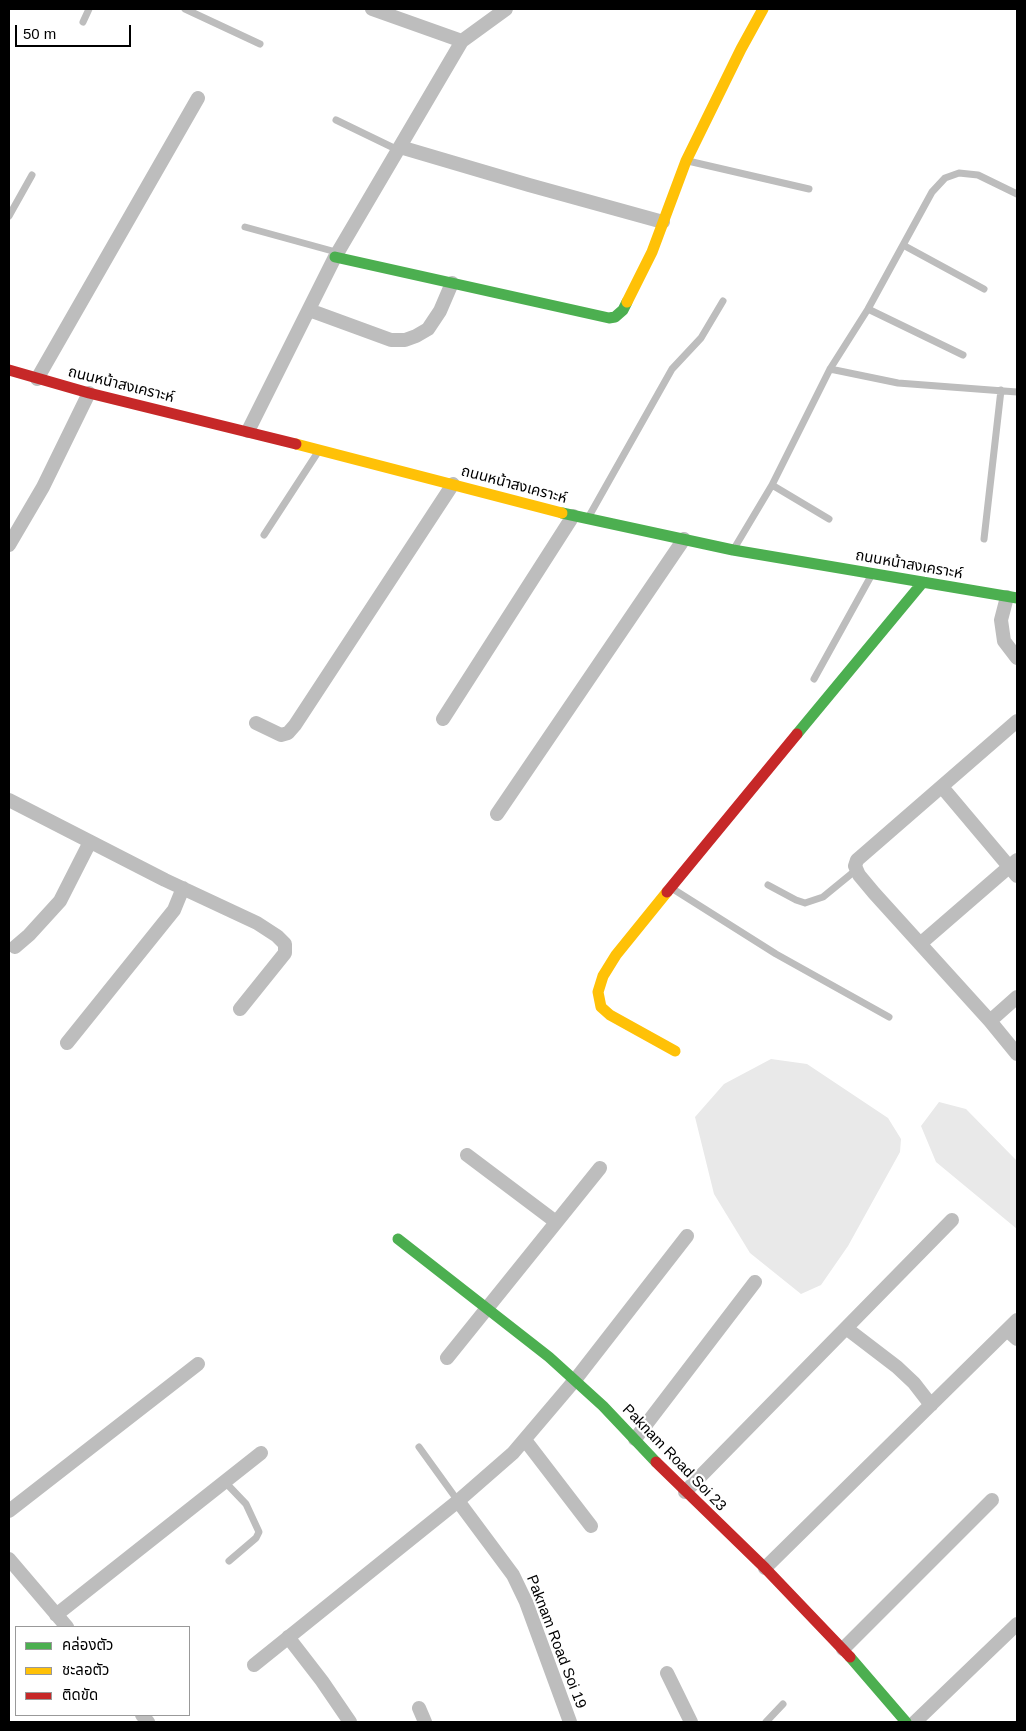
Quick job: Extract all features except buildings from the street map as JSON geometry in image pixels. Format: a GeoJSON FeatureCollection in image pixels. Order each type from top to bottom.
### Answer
{"type":"FeatureCollection","features":[{"type":"Feature","properties":{"kind":"street"},"geometry":{"type":"LineString","coordinates":[[372,9],[462,41]]}},
{"type":"Feature","properties":{"kind":"street"},"geometry":{"type":"LineString","coordinates":[[248,431],[337,255],[462,41],[506,9]]}},
{"type":"Feature","properties":{"kind":"street"},"geometry":{"type":"LineString","coordinates":[[337,255],[609,318],[615,316],[623,310],[652,252],[686,161],[741,49],[763,9]]}},
{"type":"Feature","properties":{"kind":"street"},"geometry":{"type":"LineString","coordinates":[[38,379],[198,98]]}},
{"type":"Feature","properties":{"kind":"street"},"geometry":{"type":"LineString","coordinates":[[399,148],[663,222]]}},
{"type":"Feature","properties":{"kind":"street"},"geometry":{"type":"LineString","coordinates":[[310,310],[391,340],[405,340],[428,329],[440,311],[452,283]]}},
{"type":"Feature","properties":{"kind":"street","name":"ถนนหน้าสงเคราะห์"},"geometry":{"type":"LineString","coordinates":[[9,370],[89,393],[248,431],[573,516],[733,550],[1012,597]]}},
{"type":"Feature","properties":{"kind":"street"},"geometry":{"type":"LineString","coordinates":[[9,545],[43,487],[89,393]]}},
{"type":"Feature","properties":{"kind":"street"},"geometry":{"type":"LineString","coordinates":[[256,723],[280,735],[288,733],[295,725],[453,484]]}},
{"type":"Feature","properties":{"kind":"street"},"geometry":{"type":"LineString","coordinates":[[443,719],[573,516]]}},
{"type":"Feature","properties":{"kind":"street"},"geometry":{"type":"LineString","coordinates":[[497,814],[684,540]]}},
{"type":"Feature","properties":{"kind":"street"},"geometry":{"type":"LineString","coordinates":[[675,1051],[601,1007],[598,992],[608,966],[670,888],[923,582]]}},
{"type":"Feature","properties":{"kind":"street"},"geometry":{"type":"LineString","coordinates":[[1012,597],[1001,620],[1004,642],[1017,658]]}},
{"type":"Feature","properties":{"kind":"street"},"geometry":{"type":"LineString","coordinates":[[1017,721],[857,860],[855,866],[874,893],[990,1021],[1017,1054]]}},
{"type":"Feature","properties":{"kind":"street"},"geometry":{"type":"LineString","coordinates":[[920,944],[1015,868],[942,787]]}},
{"type":"Feature","properties":{"kind":"street"},"geometry":{"type":"LineString","coordinates":[[9,800],[90,842],[257,923],[277,936],[286,948],[285,953],[240,1009]]}},
{"type":"Feature","properties":{"kind":"street"},"geometry":{"type":"LineString","coordinates":[[16,947],[55,908],[90,842]]}},
{"type":"Feature","properties":{"kind":"street"},"geometry":{"type":"LineString","coordinates":[[67,1043],[174,910],[183,888]]}},
{"type":"Feature","properties":{"kind":"street"},"geometry":{"type":"LineString","coordinates":[[990,1021],[1017,997]]}},
{"type":"Feature","properties":{"kind":"street"},"geometry":{"type":"LineString","coordinates":[[467,1154],[556,1222]]}},
{"type":"Feature","properties":{"kind":"street"},"geometry":{"type":"LineString","coordinates":[[447,1358],[600,1168]]}},
{"type":"Feature","properties":{"kind":"street"},"geometry":{"type":"LineString","coordinates":[[685,1492],[952,1220]]}},
{"type":"Feature","properties":{"kind":"street"},"geometry":{"type":"LineString","coordinates":[[254,1665],[502,1464],[526,1440],[687,1236]]}},
{"type":"Feature","properties":{"kind":"street","name":"Paknam Road Soi 23"},"geometry":{"type":"LineString","coordinates":[[398,1239],[549,1357],[574,1380],[635,1439],[685,1492],[765,1568],[843,1649],[906,1722]]}},
{"type":"Feature","properties":{"kind":"street"},"geometry":{"type":"LineString","coordinates":[[635,1439],[755,1282]]}},
{"type":"Feature","properties":{"kind":"street"},"geometry":{"type":"LineString","coordinates":[[846,1328],[897,1367],[914,1383],[931,1404]]}},
{"type":"Feature","properties":{"kind":"street"},"geometry":{"type":"LineString","coordinates":[[765,1568],[931,1404],[1014,1330]]}},
{"type":"Feature","properties":{"kind":"street"},"geometry":{"type":"LineString","coordinates":[[9,1511],[198,1364]]}},
{"type":"Feature","properties":{"kind":"street"},"geometry":{"type":"LineString","coordinates":[[526,1440],[591,1526]]}},
{"type":"Feature","properties":{"kind":"street"},"geometry":{"type":"LineString","coordinates":[[56,1615],[261,1453]]}},
{"type":"Feature","properties":{"kind":"street"},"geometry":{"type":"LineString","coordinates":[[843,1649],[992,1500]]}},
{"type":"Feature","properties":{"kind":"street","name":"Paknam Road Soi 19"},"geometry":{"type":"LineString","coordinates":[[458,1501],[513,1575],[526,1602],[570,1722]]}},
{"type":"Feature","properties":{"kind":"street"},"geometry":{"type":"LineString","coordinates":[[9,1559],[66,1626]]}},
{"type":"Feature","properties":{"kind":"street"},"geometry":{"type":"LineString","coordinates":[[915,1722],[1017,1624]]}},
{"type":"Feature","properties":{"kind":"street"},"geometry":{"type":"LineString","coordinates":[[288,1637],[322,1681],[350,1722]]}},
{"type":"Feature","properties":{"kind":"street"},"geometry":{"type":"LineString","coordinates":[[667,1673],[691,1722]]}},
{"type":"Feature","properties":{"kind":"street"},"geometry":{"type":"LineString","coordinates":[[419,1708],[425,1722]]}},
{"type":"Feature","properties":{"kind":"lane"},"geometry":{"type":"LineString","coordinates":[[83,22],[89,9]]}},
{"type":"Feature","properties":{"kind":"lane"},"geometry":{"type":"LineString","coordinates":[[184,9],[260,44]]}},
{"type":"Feature","properties":{"kind":"lane"},"geometry":{"type":"LineString","coordinates":[[336,120],[399,148]]}},
{"type":"Feature","properties":{"kind":"lane"},"geometry":{"type":"LineString","coordinates":[[686,161],[809,189]]}},
{"type":"Feature","properties":{"kind":"lane"},"geometry":{"type":"LineString","coordinates":[[733,550],[772,485],[830,369],[868,309],[932,192],[945,178],[959,173],[978,174],[1017,194]]}},
{"type":"Feature","properties":{"kind":"lane"},"geometry":{"type":"LineString","coordinates":[[9,216],[32,175]]}},
{"type":"Feature","properties":{"kind":"lane"},"geometry":{"type":"LineString","coordinates":[[245,228],[337,255]]}},
{"type":"Feature","properties":{"kind":"lane"},"geometry":{"type":"LineString","coordinates":[[902,245],[984,289]]}},
{"type":"Feature","properties":{"kind":"lane"},"geometry":{"type":"LineString","coordinates":[[588,519],[672,370],[701,338],[723,300]]}},
{"type":"Feature","properties":{"kind":"lane"},"geometry":{"type":"LineString","coordinates":[[868,309],[963,354]]}},
{"type":"Feature","properties":{"kind":"lane"},"geometry":{"type":"LineString","coordinates":[[830,369],[898,382],[1017,392]]}},
{"type":"Feature","properties":{"kind":"lane"},"geometry":{"type":"LineString","coordinates":[[984,539],[1001,390]]}},
{"type":"Feature","properties":{"kind":"lane"},"geometry":{"type":"LineString","coordinates":[[264,534],[320,450]]}},
{"type":"Feature","properties":{"kind":"lane"},"geometry":{"type":"LineString","coordinates":[[772,485],[828,519]]}},
{"type":"Feature","properties":{"kind":"lane"},"geometry":{"type":"LineString","coordinates":[[814,679],[873,574]]}},
{"type":"Feature","properties":{"kind":"lane"},"geometry":{"type":"LineString","coordinates":[[768,885],[796,900],[805,902],[823,897],[856,870]]}},
{"type":"Feature","properties":{"kind":"lane"},"geometry":{"type":"LineString","coordinates":[[670,888],[776,954],[889,1017]]}},
{"type":"Feature","properties":{"kind":"lane"},"geometry":{"type":"LineString","coordinates":[[419,1447],[458,1501]]}},
{"type":"Feature","properties":{"kind":"lane"},"geometry":{"type":"LineString","coordinates":[[225,1482],[246,1504],[259,1532],[256,1538],[229,1561]]}},
{"type":"Feature","properties":{"kind":"lane"},"geometry":{"type":"LineString","coordinates":[[766,1722],[783,1704]]}},
{"type":"Feature","properties":{"kind":"shaded area"},"geometry":{"type":"Polygon","coordinates":[[[771,1059],[807,1064],[888,1118],[901,1139],[900,1152],[848,1246],[821,1285],[801,1294],[750,1253],[714,1194],[695,1117],[724,1084],[771,1059]]]}},
{"type":"Feature","properties":{"kind":"shaded area"},"geometry":{"type":"Polygon","coordinates":[[[939,1102],[966,1109],[1017,1161],[1017,1229],[936,1162],[921,1126],[939,1102]]]}},
{"type":"Feature","properties":{"kind":"traffic: fast"},"geometry":{"type":"LineString","coordinates":[[335,257],[609,318],[615,317],[623,310],[627,302]]}},
{"type":"Feature","properties":{"kind":"traffic: fast"},"geometry":{"type":"LineString","coordinates":[[562,513],[733,550],[1017,598]]}},
{"type":"Feature","properties":{"kind":"traffic: fast"},"geometry":{"type":"LineString","coordinates":[[797,734],[923,582]]}},
{"type":"Feature","properties":{"kind":"traffic: fast"},"geometry":{"type":"LineString","coordinates":[[398,1239],[549,1357],[603,1406],[656,1462]]}},
{"type":"Feature","properties":{"kind":"traffic: fast"},"geometry":{"type":"LineString","coordinates":[[850,1657],[906,1722]]}},
{"type":"Feature","properties":{"kind":"traffic: slow"},"geometry":{"type":"LineString","coordinates":[[627,302],[652,252],[686,161],[741,49],[763,9]]}},
{"type":"Feature","properties":{"kind":"traffic: slow"},"geometry":{"type":"LineString","coordinates":[[296,444],[562,513]]}},
{"type":"Feature","properties":{"kind":"traffic: slow"},"geometry":{"type":"LineString","coordinates":[[667,892],[616,955],[603,976],[598,992],[601,1007],[610,1015],[675,1051]]}},
{"type":"Feature","properties":{"kind":"traffic: jam"},"geometry":{"type":"LineString","coordinates":[[9,370],[89,393],[296,444]]}},
{"type":"Feature","properties":{"kind":"traffic: jam"},"geometry":{"type":"LineString","coordinates":[[667,892],[797,734]]}},
{"type":"Feature","properties":{"kind":"traffic: jam"},"geometry":{"type":"LineString","coordinates":[[656,1462],[765,1568],[850,1657]]}}]}
